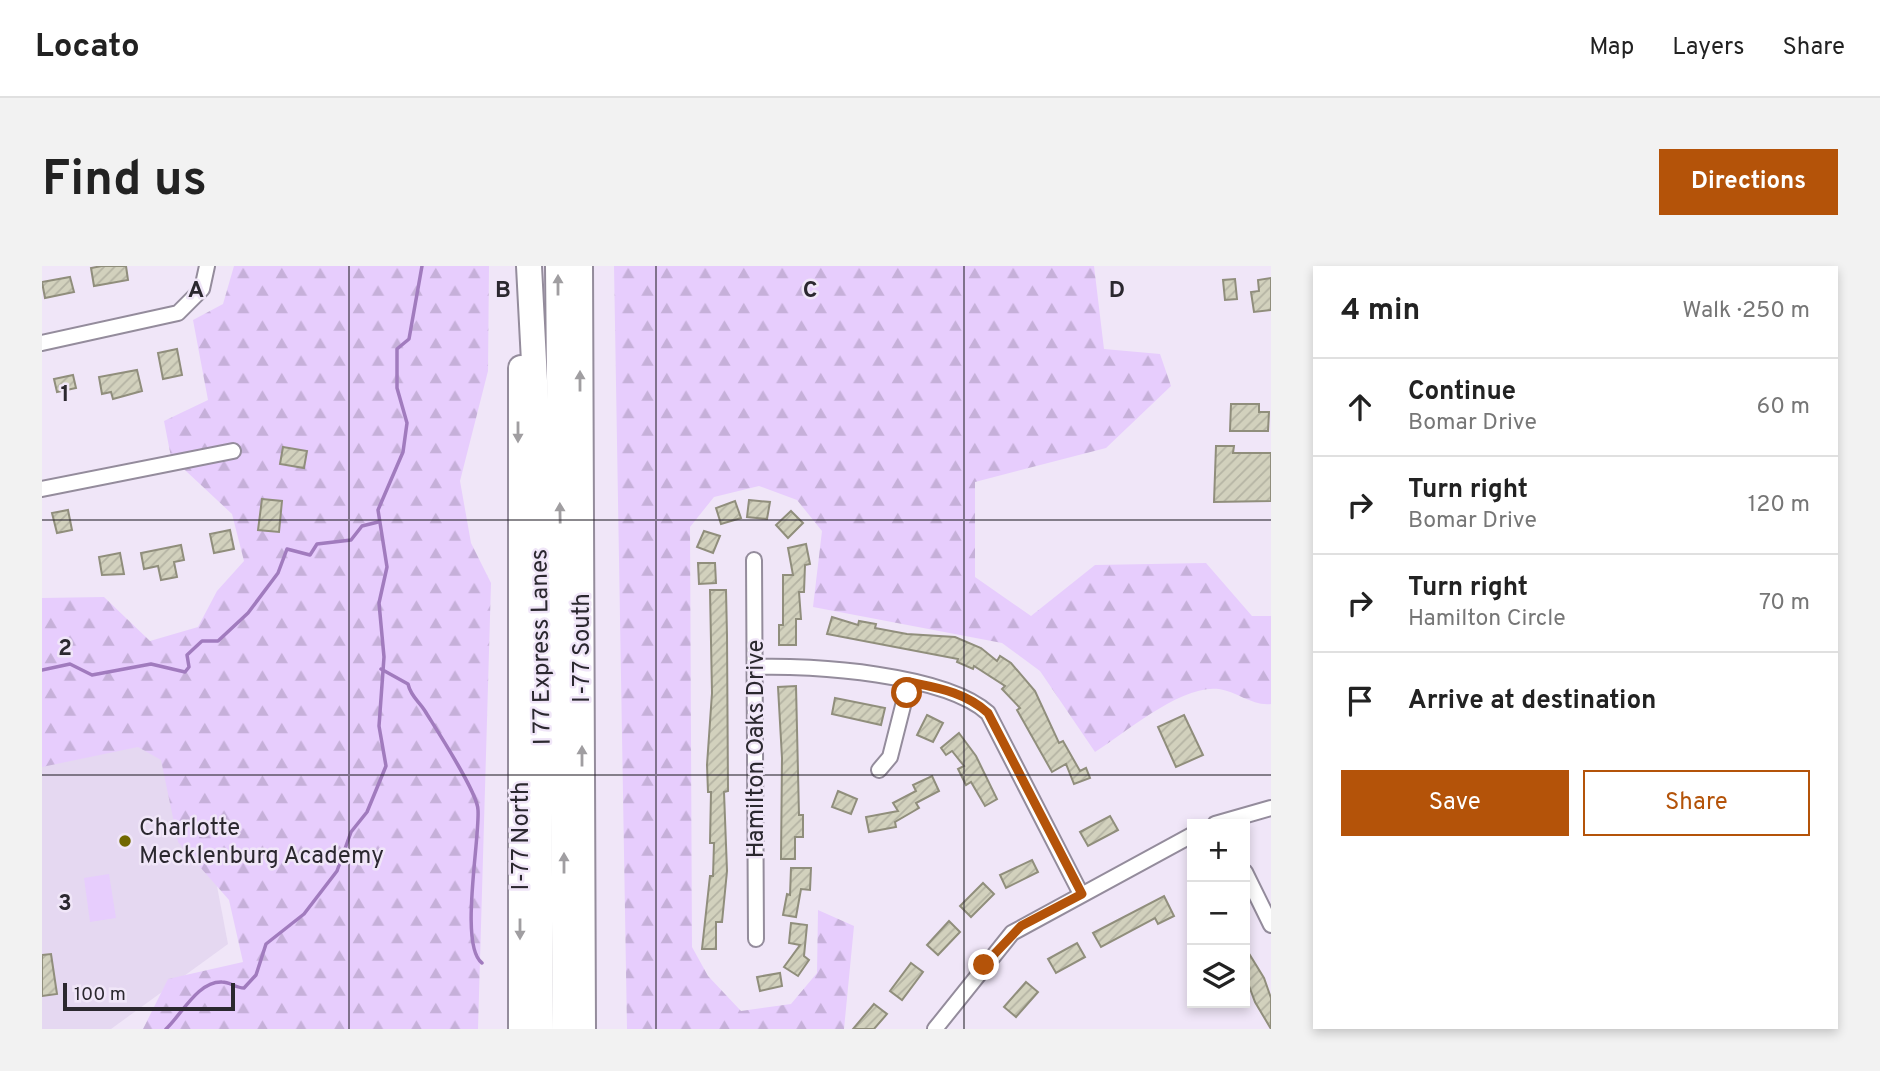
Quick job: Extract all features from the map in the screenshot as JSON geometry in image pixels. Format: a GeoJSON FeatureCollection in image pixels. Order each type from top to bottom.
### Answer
{"type":"FeatureCollection","features":[{"type":"Feature","properties":{"kind":"highway","name":"I-77 North"},"geometry":{"type":"LineString","coordinates":[[521,1029],[518,418],[527,266]]}},
{"type":"Feature","properties":{"kind":"highway","name":"I 77 Express Lanes"},"geometry":{"type":"LineString","coordinates":[[527,266],[538,432],[541,1029]]}},
{"type":"Feature","properties":{"kind":"highway","name":"I 77 Express Lanes"},"geometry":{"type":"LineString","coordinates":[[558,266],[565,1029]]}},
{"type":"Feature","properties":{"kind":"highway","name":"I-77 South"},"geometry":{"type":"LineString","coordinates":[[580,266],[583,1029]]}},
{"type":"Feature","properties":{"kind":"street"},"geometry":{"type":"LineString","coordinates":[[42,343],[178,313],[202,289],[207,266]]}},
{"type":"Feature","properties":{"kind":"street"},"geometry":{"type":"LineString","coordinates":[[42,489],[233,451]]}},
{"type":"Feature","properties":{"kind":"street","name":"Hamilton Oaks Drive"},"geometry":{"type":"LineString","coordinates":[[754,559],[756,939]]}},
{"type":"Feature","properties":{"kind":"street"},"geometry":{"type":"LineString","coordinates":[[755,667],[825,668],[956,692],[974,701],[988,713],[1082,894]]}},
{"type":"Feature","properties":{"kind":"street"},"geometry":{"type":"LineString","coordinates":[[879,770],[890,757],[909,682]]}},
{"type":"Feature","properties":{"kind":"street"},"geometry":{"type":"LineString","coordinates":[[1234,819],[1271,807]]}},
{"type":"Feature","properties":{"kind":"street"},"geometry":{"type":"LineString","coordinates":[[935,1029],[1012,933],[1187,838]]}},
{"type":"Feature","properties":{"kind":"street"},"geometry":{"type":"LineString","coordinates":[[1250,882],[1271,925]]}},
{"type":"Feature","properties":{"kind":"shaded area","name":"Charlotte Mecklenburg Academy"},"geometry":{"type":"Polygon","coordinates":[[[183,707],[228,944],[111,1029],[42,1029],[42,737],[183,707]]]}},
{"type":"Feature","properties":{"kind":"green space"},"geometry":{"type":"Polygon","coordinates":[[[234,266],[489,266],[488,371],[460,481],[471,543],[491,583],[478,1029],[143,1029],[168,979],[243,962],[229,900],[178,842],[161,760],[138,747],[42,767],[42,598],[104,597],[150,641],[198,627],[217,591],[244,561],[232,514],[171,457],[164,421],[208,400],[193,320],[223,304],[234,266]]]}},
{"type":"Feature","properties":{"kind":"green space"},"geometry":{"type":"Polygon","coordinates":[[[614,266],[1094,266],[1104,349],[1160,354],[1171,386],[1106,448],[975,482],[975,577],[1031,616],[1095,565],[1206,563],[1252,616],[1271,616],[1271,704],[1258,703],[1219,689],[1204,689],[1172,701],[1095,752],[1040,671],[1002,643],[813,607],[822,531],[797,500],[759,486],[714,497],[690,527],[692,947],[708,976],[741,1011],[791,1004],[817,973],[818,910],[854,926],[844,1029],[627,1029],[614,266]]]}},
{"type":"Feature","properties":{"kind":"green space"},"geometry":{"type":"Polygon","coordinates":[[[109,874],[116,918],[90,922],[84,878],[109,874]]]}},
{"type":"Feature","properties":{"kind":"building"},"geometry":{"type":"Polygon","coordinates":[[[126,266],[128,280],[94,286],[91,268],[126,266]]]}},
{"type":"Feature","properties":{"kind":"building"},"geometry":{"type":"Polygon","coordinates":[[[70,277],[74,292],[45,298],[42,282],[70,277]]]}},
{"type":"Feature","properties":{"kind":"building"},"geometry":{"type":"Polygon","coordinates":[[[1271,278],[1271,310],[1254,312],[1251,292],[1259,291],[1258,280],[1271,278]]]}},
{"type":"Feature","properties":{"kind":"building"},"geometry":{"type":"Polygon","coordinates":[[[1235,279],[1237,299],[1225,300],[1223,280],[1235,279]]]}},
{"type":"Feature","properties":{"kind":"building"},"geometry":{"type":"Polygon","coordinates":[[[177,349],[182,375],[163,379],[158,353],[177,349]]]}},
{"type":"Feature","properties":{"kind":"building"},"geometry":{"type":"Polygon","coordinates":[[[137,370],[142,391],[113,399],[111,392],[102,394],[99,377],[137,370]]]}},
{"type":"Feature","properties":{"kind":"building"},"geometry":{"type":"Polygon","coordinates":[[[73,375],[76,388],[57,392],[54,379],[73,375]]]}},
{"type":"Feature","properties":{"kind":"building"},"geometry":{"type":"Polygon","coordinates":[[[1231,404],[1259,404],[1259,412],[1269,412],[1268,431],[1230,431],[1231,404]]]}},
{"type":"Feature","properties":{"kind":"building"},"geometry":{"type":"Polygon","coordinates":[[[1216,446],[1234,446],[1233,453],[1271,453],[1271,501],[1214,502],[1216,446]]]}},
{"type":"Feature","properties":{"kind":"building"},"geometry":{"type":"Polygon","coordinates":[[[283,447],[307,451],[304,468],[280,464],[283,447]]]}},
{"type":"Feature","properties":{"kind":"building"},"geometry":{"type":"Polygon","coordinates":[[[262,499],[282,501],[279,532],[258,530],[262,499]]]}},
{"type":"Feature","properties":{"kind":"building"},"geometry":{"type":"Polygon","coordinates":[[[749,500],[770,502],[767,519],[747,517],[749,500]]]}},
{"type":"Feature","properties":{"kind":"building"},"geometry":{"type":"Polygon","coordinates":[[[735,501],[741,518],[721,524],[716,508],[735,501]]]}},
{"type":"Feature","properties":{"kind":"building"},"geometry":{"type":"Polygon","coordinates":[[[68,510],[72,530],[57,533],[52,513],[68,510]]]}},
{"type":"Feature","properties":{"kind":"building"},"geometry":{"type":"Polygon","coordinates":[[[791,511],[803,523],[788,538],[776,525],[791,511]]]}},
{"type":"Feature","properties":{"kind":"building"},"geometry":{"type":"Polygon","coordinates":[[[230,530],[234,549],[214,553],[210,534],[230,530]]]}},
{"type":"Feature","properties":{"kind":"building"},"geometry":{"type":"Polygon","coordinates":[[[704,531],[720,536],[713,553],[697,547],[704,531]]]}},
{"type":"Feature","properties":{"kind":"building"},"geometry":{"type":"Polygon","coordinates":[[[806,544],[810,564],[805,565],[804,592],[799,592],[801,619],[796,619],[796,645],[779,645],[779,625],[783,625],[783,575],[793,575],[788,548],[806,544]]]}},
{"type":"Feature","properties":{"kind":"building"},"geometry":{"type":"Polygon","coordinates":[[[181,545],[184,560],[174,562],[177,577],[161,580],[158,566],[144,569],[141,553],[181,545]]]}},
{"type":"Feature","properties":{"kind":"building"},"geometry":{"type":"Polygon","coordinates":[[[120,553],[124,574],[102,575],[99,557],[120,553]]]}},
{"type":"Feature","properties":{"kind":"building"},"geometry":{"type":"Polygon","coordinates":[[[698,563],[715,563],[716,583],[699,584],[698,563]]]}},
{"type":"Feature","properties":{"kind":"building"},"geometry":{"type":"Polygon","coordinates":[[[710,590],[726,590],[728,791],[724,792],[727,871],[722,922],[716,922],[716,949],[702,949],[710,876],[713,876],[714,843],[710,843],[711,792],[708,792],[707,765],[712,693],[710,590]]]}},
{"type":"Feature","properties":{"kind":"building"},"geometry":{"type":"Polygon","coordinates":[[[832,617],[858,625],[859,621],[876,624],[875,628],[907,634],[955,637],[981,648],[997,661],[1000,656],[1011,663],[1035,691],[1059,743],[1063,741],[1080,771],[1086,768],[1090,778],[1074,784],[1066,764],[1052,772],[1017,710],[1020,708],[1002,689],[1005,686],[974,666],[973,669],[957,662],[958,659],[827,634],[832,617]]]}},
{"type":"Feature","properties":{"kind":"building"},"geometry":{"type":"Polygon","coordinates":[[[796,686],[799,815],[803,815],[803,837],[795,837],[795,859],[781,859],[782,758],[778,687],[796,686]]]}},
{"type":"Feature","properties":{"kind":"building"},"geometry":{"type":"Polygon","coordinates":[[[835,698],[885,708],[881,725],[832,714],[835,698]]]}},
{"type":"Feature","properties":{"kind":"building"},"geometry":{"type":"Polygon","coordinates":[[[927,715],[943,723],[933,742],[917,735],[927,715]]]}},
{"type":"Feature","properties":{"kind":"building"},"geometry":{"type":"Polygon","coordinates":[[[1184,715],[1203,755],[1176,767],[1158,727],[1184,715]]]}},
{"type":"Feature","properties":{"kind":"building"},"geometry":{"type":"Polygon","coordinates":[[[959,733],[976,756],[997,799],[985,806],[971,782],[966,785],[958,769],[964,766],[952,751],[946,755],[941,748],[959,733]]]}},
{"type":"Feature","properties":{"kind":"building"},"geometry":{"type":"Polygon","coordinates":[[[932,776],[939,791],[916,803],[919,808],[895,822],[896,827],[869,832],[866,817],[898,811],[893,803],[916,791],[913,785],[932,776]]]}},
{"type":"Feature","properties":{"kind":"building"},"geometry":{"type":"Polygon","coordinates":[[[838,791],[857,799],[851,814],[832,807],[838,791]]]}},
{"type":"Feature","properties":{"kind":"building"},"geometry":{"type":"Polygon","coordinates":[[[1110,816],[1118,830],[1088,846],[1080,832],[1110,816]]]}},
{"type":"Feature","properties":{"kind":"building"},"geometry":{"type":"Polygon","coordinates":[[[1032,860],[1038,872],[1006,888],[1000,875],[1032,860]]]}},
{"type":"Feature","properties":{"kind":"building"},"geometry":{"type":"Polygon","coordinates":[[[791,868],[811,868],[810,890],[801,889],[796,917],[783,915],[787,894],[790,895],[791,868]]]}},
{"type":"Feature","properties":{"kind":"building"},"geometry":{"type":"Polygon","coordinates":[[[983,883],[994,894],[971,917],[960,906],[983,883]]]}},
{"type":"Feature","properties":{"kind":"building"},"geometry":{"type":"Polygon","coordinates":[[[1164,896],[1174,916],[1158,924],[1155,918],[1101,947],[1093,933],[1164,896]]]}},
{"type":"Feature","properties":{"kind":"building"},"geometry":{"type":"Polygon","coordinates":[[[949,921],[960,932],[938,955],[927,945],[949,921]]]}},
{"type":"Feature","properties":{"kind":"building"},"geometry":{"type":"Polygon","coordinates":[[[791,923],[807,925],[804,956],[809,960],[798,976],[784,967],[800,945],[789,943],[791,923]]]}},
{"type":"Feature","properties":{"kind":"building"},"geometry":{"type":"Polygon","coordinates":[[[1077,943],[1085,957],[1056,973],[1048,959],[1077,943]]]}},
{"type":"Feature","properties":{"kind":"building"},"geometry":{"type":"Polygon","coordinates":[[[51,954],[57,994],[42,996],[42,955],[51,954]]]}},
{"type":"Feature","properties":{"kind":"building"},"geometry":{"type":"Polygon","coordinates":[[[1250,955],[1264,978],[1271,998],[1271,1029],[1250,988],[1250,955]]]}},
{"type":"Feature","properties":{"kind":"building"},"geometry":{"type":"Polygon","coordinates":[[[911,963],[923,972],[902,1000],[890,991],[911,963]]]}},
{"type":"Feature","properties":{"kind":"building"},"geometry":{"type":"Polygon","coordinates":[[[780,973],[782,986],[760,991],[757,977],[780,973]]]}},
{"type":"Feature","properties":{"kind":"building"},"geometry":{"type":"Polygon","coordinates":[[[1026,982],[1038,992],[1016,1017],[1004,1007],[1026,982]]]}},
{"type":"Feature","properties":{"kind":"building"},"geometry":{"type":"Polygon","coordinates":[[[874,1004],[887,1014],[874,1029],[853,1029],[874,1004]]]}},
{"type":"Feature","properties":{"kind":"waterway"},"geometry":{"type":"LineString","coordinates":[[166,1029],[205,987],[222,982],[244,988],[256,975],[266,944],[304,914],[337,871],[351,832],[367,812],[386,766],[379,726],[384,657],[379,603],[387,567],[378,510],[403,452],[407,423],[397,388],[397,349],[409,339],[422,266]]}},
{"type":"Feature","properties":{"kind":"waterway"},"geometry":{"type":"LineString","coordinates":[[42,670],[70,664],[92,675],[151,664],[185,672],[189,667],[187,655],[202,641],[218,641],[248,613],[278,573],[287,549],[310,555],[317,544],[351,540],[362,526],[378,522]]}},
{"type":"Feature","properties":{"kind":"waterway"},"geometry":{"type":"LineString","coordinates":[[381,669],[408,684],[413,696],[456,761],[476,802],[478,824],[471,915],[475,953],[482,963]]}},
{"type":"Feature","properties":{"kind":"place","name":"Charlotte Mecklenburg Academy"},"geometry":{"type":"Point","coordinates":[125,841]}},
{"type":"Feature","properties":{"kind":"route"},"geometry":{"type":"LineString","coordinates":[[907,693],[909,682],[956,692],[974,701],[988,713],[1082,894],[1021,926],[999,946],[984,965]]}}]}
